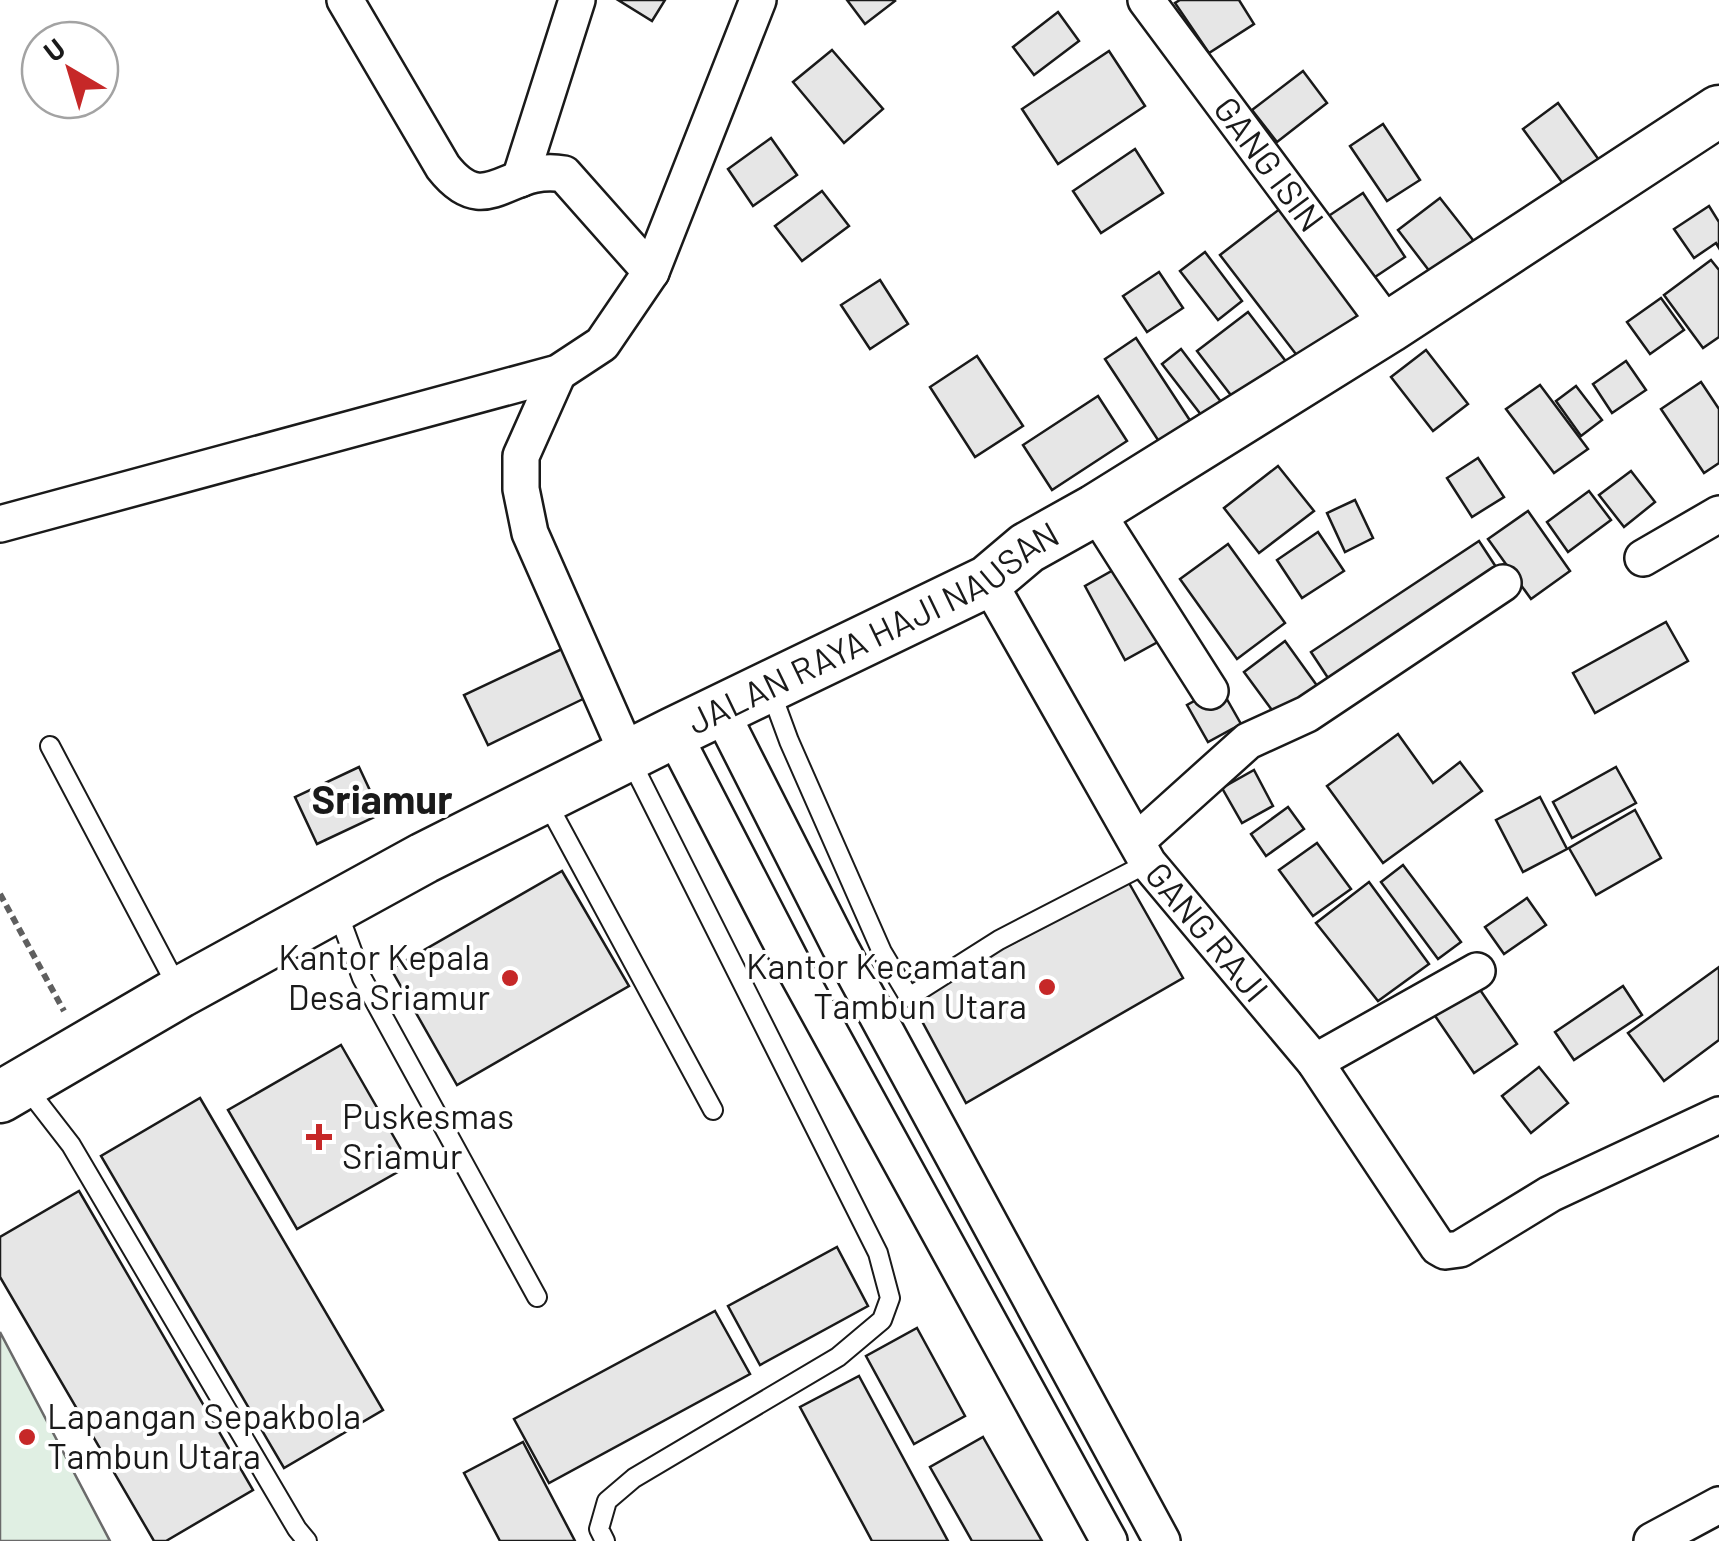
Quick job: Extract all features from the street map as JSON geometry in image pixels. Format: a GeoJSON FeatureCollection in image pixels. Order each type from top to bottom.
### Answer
{"type":"FeatureCollection","features":[{"type":"Feature","properties":{"kind":"street"},"geometry":{"type":"LineString","coordinates":[[345,0],[443,167],[460,187],[471,193],[482,192],[550,171],[564,174],[652,272]]}},
{"type":"Feature","properties":{"kind":"street"},"geometry":{"type":"LineString","coordinates":[[520,179],[577,0]]}},
{"type":"Feature","properties":{"kind":"street"},"geometry":{"type":"LineString","coordinates":[[0,524],[558,374],[602,344],[652,272],[758,0]]}},
{"type":"Feature","properties":{"kind":"street","name":"GANG ISIN"},"geometry":{"type":"LineString","coordinates":[[1146,0],[1389,327]]}},
{"type":"Feature","properties":{"kind":"street","name":"JALAN RAYA HAJI NAUSAN"},"geometry":{"type":"LineString","coordinates":[[12,1090],[424,858],[988,582],[1027,548],[1389,327],[1719,111]]}},
{"type":"Feature","properties":{"kind":"street"},"geometry":{"type":"LineString","coordinates":[[558,374],[521,456],[521,489],[530,533],[628,755]]}},
{"type":"Feature","properties":{"kind":"street"},"geometry":{"type":"LineString","coordinates":[[1095,510],[1210,692]]}},
{"type":"Feature","properties":{"kind":"street"},"geometry":{"type":"LineString","coordinates":[[1643,558],[1719,514]]}},
{"type":"Feature","properties":{"kind":"street","name":"GANG RAJI"},"geometry":{"type":"LineString","coordinates":[[988,582],[1143,852],[1315,1062],[1433,1241],[1445,1251],[1460,1249],[1550,1194],[1719,1115]]}},
{"type":"Feature","properties":{"kind":"street"},"geometry":{"type":"LineString","coordinates":[[1143,852],[1248,741],[1307,714],[1503,583]]}},
{"type":"Feature","properties":{"kind":"street"},"geometry":{"type":"LineString","coordinates":[[720,710],[840,947],[1162,1541]]}},
{"type":"Feature","properties":{"kind":"street"},"geometry":{"type":"LineString","coordinates":[[673,733],[796,970],[1108,1541]]}},
{"type":"Feature","properties":{"kind":"street"},"geometry":{"type":"LineString","coordinates":[[796,970],[840,947]]}},
{"type":"Feature","properties":{"kind":"street"},"geometry":{"type":"LineString","coordinates":[[1315,1062],[1477,970]]}},
{"type":"Feature","properties":{"kind":"street"},"geometry":{"type":"LineString","coordinates":[[1652,1541],[1719,1505]]}},
{"type":"Feature","properties":{"kind":"lane"},"geometry":{"type":"LineString","coordinates":[[770,688],[789,741],[882,952],[909,997],[1143,852]]}},
{"type":"Feature","properties":{"kind":"lane"},"geometry":{"type":"LineString","coordinates":[[50,746],[180,992]]}},
{"type":"Feature","properties":{"kind":"lane"},"geometry":{"type":"LineString","coordinates":[[604,1541],[599,1529],[608,1501],[634,1478],[838,1356],[882,1320],[890,1298],[878,1253],[628,755]]}},
{"type":"Feature","properties":{"kind":"lane"},"geometry":{"type":"LineString","coordinates":[[545,799],[712,1110]]}},
{"type":"Feature","properties":{"kind":"lane"},"geometry":{"type":"LineString","coordinates":[[336,909],[362,978],[538,1297]]}},
{"type":"Feature","properties":{"kind":"lane"},"geometry":{"type":"LineString","coordinates":[[12,1090],[72,1145],[296,1529],[307,1541]]}},
{"type":"Feature","properties":{"kind":"path"},"geometry":{"type":"LineString","coordinates":[[0,894],[84,1047]]}},
{"type":"Feature","properties":{"kind":"green space","name":"Lapangan Sepakbola Tambun Utara"},"geometry":{"type":"Polygon","coordinates":[[[0,1332],[110,1541],[0,1541],[0,1332]]]}},
{"type":"Feature","properties":{"kind":"building"},"geometry":{"type":"Polygon","coordinates":[[[618,0],[665,0],[652,21],[618,0]]]}},
{"type":"Feature","properties":{"kind":"building"},"geometry":{"type":"Polygon","coordinates":[[[847,0],[894,0],[895,1],[865,24],[847,0]]]}},
{"type":"Feature","properties":{"kind":"building"},"geometry":{"type":"Polygon","coordinates":[[[1239,0],[1254,24],[1209,53],[1175,3],[1239,0]]]}},
{"type":"Feature","properties":{"kind":"building"},"geometry":{"type":"Polygon","coordinates":[[[1058,12],[1079,41],[1034,75],[1013,47],[1058,12]]]}},
{"type":"Feature","properties":{"kind":"building"},"geometry":{"type":"Polygon","coordinates":[[[832,50],[883,109],[844,143],[793,82],[832,50]]]}},
{"type":"Feature","properties":{"kind":"building"},"geometry":{"type":"Polygon","coordinates":[[[1109,51],[1145,106],[1058,164],[1022,109],[1109,51]]]}},
{"type":"Feature","properties":{"kind":"building"},"geometry":{"type":"Polygon","coordinates":[[[1303,71],[1327,103],[1277,142],[1252,110],[1303,71]]]}},
{"type":"Feature","properties":{"kind":"building"},"geometry":{"type":"Polygon","coordinates":[[[1558,103],[1599,160],[1564,185],[1523,129],[1558,103]]]}},
{"type":"Feature","properties":{"kind":"building"},"geometry":{"type":"Polygon","coordinates":[[[1383,124],[1420,180],[1387,201],[1350,146],[1383,124]]]}},
{"type":"Feature","properties":{"kind":"building"},"geometry":{"type":"Polygon","coordinates":[[[771,138],[797,175],[753,206],[728,169],[771,138]]]}},
{"type":"Feature","properties":{"kind":"building"},"geometry":{"type":"Polygon","coordinates":[[[1135,149],[1163,193],[1101,233],[1073,191],[1135,149]]]}},
{"type":"Feature","properties":{"kind":"building"},"geometry":{"type":"Polygon","coordinates":[[[822,191],[849,226],[802,261],[775,226],[822,191]]]}},
{"type":"Feature","properties":{"kind":"building"},"geometry":{"type":"Polygon","coordinates":[[[1363,193],[1405,257],[1369,281],[1327,217],[1363,193]]]}},
{"type":"Feature","properties":{"kind":"building"},"geometry":{"type":"Polygon","coordinates":[[[1440,198],[1480,249],[1437,281],[1398,230],[1440,198]]]}},
{"type":"Feature","properties":{"kind":"building"},"geometry":{"type":"Polygon","coordinates":[[[1709,206],[1719,222],[1719,248],[1716,243],[1694,258],[1674,229],[1709,206]]]}},
{"type":"Feature","properties":{"kind":"building"},"geometry":{"type":"Polygon","coordinates":[[[1281,208],[1363,315],[1302,362],[1220,255],[1281,208]]]}},
{"type":"Feature","properties":{"kind":"building"},"geometry":{"type":"Polygon","coordinates":[[[1205,252],[1242,301],[1218,320],[1180,271],[1205,252]]]}},
{"type":"Feature","properties":{"kind":"building"},"geometry":{"type":"Polygon","coordinates":[[[1711,260],[1719,270],[1719,337],[1703,348],[1664,295],[1711,260]]]}},
{"type":"Feature","properties":{"kind":"building"},"geometry":{"type":"Polygon","coordinates":[[[1159,272],[1183,308],[1147,332],[1123,296],[1159,272]]]}},
{"type":"Feature","properties":{"kind":"building"},"geometry":{"type":"Polygon","coordinates":[[[880,280],[908,324],[870,349],[841,305],[880,280]]]}},
{"type":"Feature","properties":{"kind":"building"},"geometry":{"type":"Polygon","coordinates":[[[1661,298],[1684,330],[1650,354],[1627,322],[1661,298]]]}},
{"type":"Feature","properties":{"kind":"building"},"geometry":{"type":"Polygon","coordinates":[[[1248,312],[1291,368],[1240,407],[1197,351],[1248,312]]]}},
{"type":"Feature","properties":{"kind":"building"},"geometry":{"type":"Polygon","coordinates":[[[1136,338],[1191,422],[1160,443],[1105,359],[1136,338]]]}},
{"type":"Feature","properties":{"kind":"building"},"geometry":{"type":"Polygon","coordinates":[[[1181,349],[1231,415],[1212,429],[1162,364],[1181,349]]]}},
{"type":"Feature","properties":{"kind":"building"},"geometry":{"type":"Polygon","coordinates":[[[1426,350],[1468,404],[1433,431],[1391,377],[1426,350]]]}},
{"type":"Feature","properties":{"kind":"building"},"geometry":{"type":"Polygon","coordinates":[[[977,356],[1023,426],[975,457],[930,387],[977,356]]]}},
{"type":"Feature","properties":{"kind":"building"},"geometry":{"type":"Polygon","coordinates":[[[1626,361],[1646,390],[1612,413],[1593,384],[1626,361]]]}},
{"type":"Feature","properties":{"kind":"building"},"geometry":{"type":"Polygon","coordinates":[[[1701,382],[1719,409],[1719,463],[1704,473],[1661,409],[1701,382]]]}},
{"type":"Feature","properties":{"kind":"building"},"geometry":{"type":"Polygon","coordinates":[[[1540,385],[1588,449],[1554,473],[1506,409],[1540,385]]]}},
{"type":"Feature","properties":{"kind":"building"},"geometry":{"type":"Polygon","coordinates":[[[1576,386],[1602,420],[1581,436],[1556,401],[1576,386]]]}},
{"type":"Feature","properties":{"kind":"building"},"geometry":{"type":"Polygon","coordinates":[[[1098,396],[1127,441],[1052,490],[1023,445],[1098,396]]]}},
{"type":"Feature","properties":{"kind":"building"},"geometry":{"type":"Polygon","coordinates":[[[1478,458],[1504,497],[1472,517],[1447,478],[1478,458]]]}},
{"type":"Feature","properties":{"kind":"building"},"geometry":{"type":"Polygon","coordinates":[[[1278,466],[1314,511],[1259,553],[1224,508],[1278,466]]]}},
{"type":"Feature","properties":{"kind":"building"},"geometry":{"type":"Polygon","coordinates":[[[1631,471],[1655,502],[1624,527],[1599,495],[1631,471]]]}},
{"type":"Feature","properties":{"kind":"building"},"geometry":{"type":"Polygon","coordinates":[[[1589,491],[1611,520],[1568,552],[1547,522],[1589,491]]]}},
{"type":"Feature","properties":{"kind":"building"},"geometry":{"type":"Polygon","coordinates":[[[1355,500],[1373,538],[1345,552],[1327,513],[1355,500]]]}},
{"type":"Feature","properties":{"kind":"building"},"geometry":{"type":"Polygon","coordinates":[[[1528,511],[1570,571],[1531,599],[1488,539],[1528,511]]]}},
{"type":"Feature","properties":{"kind":"building"},"geometry":{"type":"Polygon","coordinates":[[[1318,532],[1344,571],[1302,598],[1277,560],[1318,532]]]}},
{"type":"Feature","properties":{"kind":"building"},"geometry":{"type":"Polygon","coordinates":[[[1479,541],[1498,570],[1330,681],[1311,652],[1479,541]]]}},
{"type":"Feature","properties":{"kind":"building"},"geometry":{"type":"Polygon","coordinates":[[[1228,544],[1285,623],[1237,659],[1180,579],[1228,544]]]}},
{"type":"Feature","properties":{"kind":"building"},"geometry":{"type":"Polygon","coordinates":[[[1124,564],[1165,638],[1125,660],[1085,586],[1124,564]]]}},
{"type":"Feature","properties":{"kind":"building"},"geometry":{"type":"Polygon","coordinates":[[[1666,622],[1688,661],[1595,713],[1573,673],[1666,622]]]}},
{"type":"Feature","properties":{"kind":"building"},"geometry":{"type":"Polygon","coordinates":[[[1285,641],[1318,687],[1277,717],[1244,672],[1285,641]]]}},
{"type":"Feature","properties":{"kind":"building"},"geometry":{"type":"Polygon","coordinates":[[[562,649],[585,698],[488,745],[464,695],[562,649]]]}},
{"type":"Feature","properties":{"kind":"building"},"geometry":{"type":"Polygon","coordinates":[[[1220,687],[1241,724],[1208,742],[1187,705],[1220,687]]]}},
{"type":"Feature","properties":{"kind":"building"},"geometry":{"type":"Polygon","coordinates":[[[1398,734],[1433,783],[1460,762],[1482,791],[1383,863],[1327,786],[1398,734]]]}},
{"type":"Feature","properties":{"kind":"building"},"geometry":{"type":"Polygon","coordinates":[[[359,767],[381,814],[317,844],[295,797],[359,767]]]}},
{"type":"Feature","properties":{"kind":"building"},"geometry":{"type":"Polygon","coordinates":[[[1616,767],[1636,803],[1572,838],[1553,802],[1616,767]]]}},
{"type":"Feature","properties":{"kind":"building"},"geometry":{"type":"Polygon","coordinates":[[[1254,770],[1273,806],[1242,823],[1222,788],[1254,770]]]}},
{"type":"Feature","properties":{"kind":"building"},"geometry":{"type":"Polygon","coordinates":[[[1540,797],[1567,849],[1523,872],[1496,820],[1540,797]]]}},
{"type":"Feature","properties":{"kind":"building"},"geometry":{"type":"Polygon","coordinates":[[[1288,807],[1304,829],[1266,856],[1251,834],[1288,807]]]}},
{"type":"Feature","properties":{"kind":"building"},"geometry":{"type":"Polygon","coordinates":[[[1635,810],[1661,858],[1596,895],[1569,848],[1635,810]]]}},
{"type":"Feature","properties":{"kind":"building"},"geometry":{"type":"Polygon","coordinates":[[[1317,843],[1351,889],[1313,916],[1279,870],[1317,843]]]}},
{"type":"Feature","properties":{"kind":"building"},"geometry":{"type":"Polygon","coordinates":[[[1403,865],[1461,942],[1438,959],[1381,882],[1403,865]]]}},
{"type":"Feature","properties":{"kind":"building","name":"Kantor Kepala Desa Sriamur"},"geometry":{"type":"Polygon","coordinates":[[[562,871],[629,986],[457,1085],[391,969],[562,871]]]}},
{"type":"Feature","properties":{"kind":"building"},"geometry":{"type":"Polygon","coordinates":[[[1369,882],[1429,964],[1378,1001],[1316,923],[1369,882]]]}},
{"type":"Feature","properties":{"kind":"building","name":"Kantor Kecamatan Tambun Utara"},"geometry":{"type":"Polygon","coordinates":[[[1129,883],[1183,978],[966,1103],[909,997],[1129,883]]]}},
{"type":"Feature","properties":{"kind":"building"},"geometry":{"type":"Polygon","coordinates":[[[1527,898],[1546,925],[1504,954],[1485,927],[1527,898]]]}},
{"type":"Feature","properties":{"kind":"building"},"geometry":{"type":"Polygon","coordinates":[[[1719,967],[1719,1040],[1664,1081],[1628,1033],[1719,967]]]}},
{"type":"Feature","properties":{"kind":"building"},"geometry":{"type":"Polygon","coordinates":[[[1472,978],[1517,1044],[1474,1073],[1429,1007],[1472,978]]]}},
{"type":"Feature","properties":{"kind":"building"},"geometry":{"type":"Polygon","coordinates":[[[1623,986],[1642,1015],[1574,1060],[1555,1032],[1623,986]]]}},
{"type":"Feature","properties":{"kind":"building","name":"Puskesmas Sriamur"},"geometry":{"type":"Polygon","coordinates":[[[341,1045],[410,1165],[297,1229],[228,1110],[341,1045]]]}},
{"type":"Feature","properties":{"kind":"building"},"geometry":{"type":"Polygon","coordinates":[[[1539,1067],[1568,1103],[1531,1133],[1502,1096],[1539,1067]]]}},
{"type":"Feature","properties":{"kind":"building"},"geometry":{"type":"Polygon","coordinates":[[[200,1098],[383,1410],[284,1468],[101,1156],[200,1098]]]}},
{"type":"Feature","properties":{"kind":"building"},"geometry":{"type":"Polygon","coordinates":[[[79,1191],[253,1490],[166,1541],[154,1541],[0,1277],[0,1237],[79,1191]]]}},
{"type":"Feature","properties":{"kind":"building"},"geometry":{"type":"Polygon","coordinates":[[[837,1247],[868,1306],[760,1365],[728,1306],[837,1247]]]}},
{"type":"Feature","properties":{"kind":"building"},"geometry":{"type":"Polygon","coordinates":[[[715,1311],[750,1374],[549,1483],[514,1419],[715,1311]]]}},
{"type":"Feature","properties":{"kind":"building"},"geometry":{"type":"Polygon","coordinates":[[[917,1328],[965,1416],[914,1444],[866,1356],[917,1328]]]}},
{"type":"Feature","properties":{"kind":"building"},"geometry":{"type":"Polygon","coordinates":[[[859,1376],[948,1541],[872,1541],[800,1407],[859,1376]]]}},
{"type":"Feature","properties":{"kind":"building"},"geometry":{"type":"Polygon","coordinates":[[[983,1437],[1042,1541],[972,1541],[930,1467],[983,1437]]]}},
{"type":"Feature","properties":{"kind":"building"},"geometry":{"type":"Polygon","coordinates":[[[523,1442],[575,1541],[500,1541],[464,1473],[523,1442]]]}},
{"type":"Feature","properties":{"kind":"place","name":"Kantor Kepala Desa Sriamur"},"geometry":{"type":"Point","coordinates":[510,978]}},
{"type":"Feature","properties":{"kind":"place","name":"Kantor Kecamatan Tambun Utara"},"geometry":{"type":"Point","coordinates":[1047,987]}},
{"type":"Feature","properties":{"kind":"place","name":"Puskesmas Sriamur"},"geometry":{"type":"Point","coordinates":[319,1137]}},
{"type":"Feature","properties":{"kind":"place","name":"Lapangan Sepakbola Tambun Utara"},"geometry":{"type":"Point","coordinates":[27,1437]}},
{"type":"Feature","properties":{"kind":"district","name":"Sriamur"},"geometry":{"type":"Point","coordinates":[382,800]}}]}
